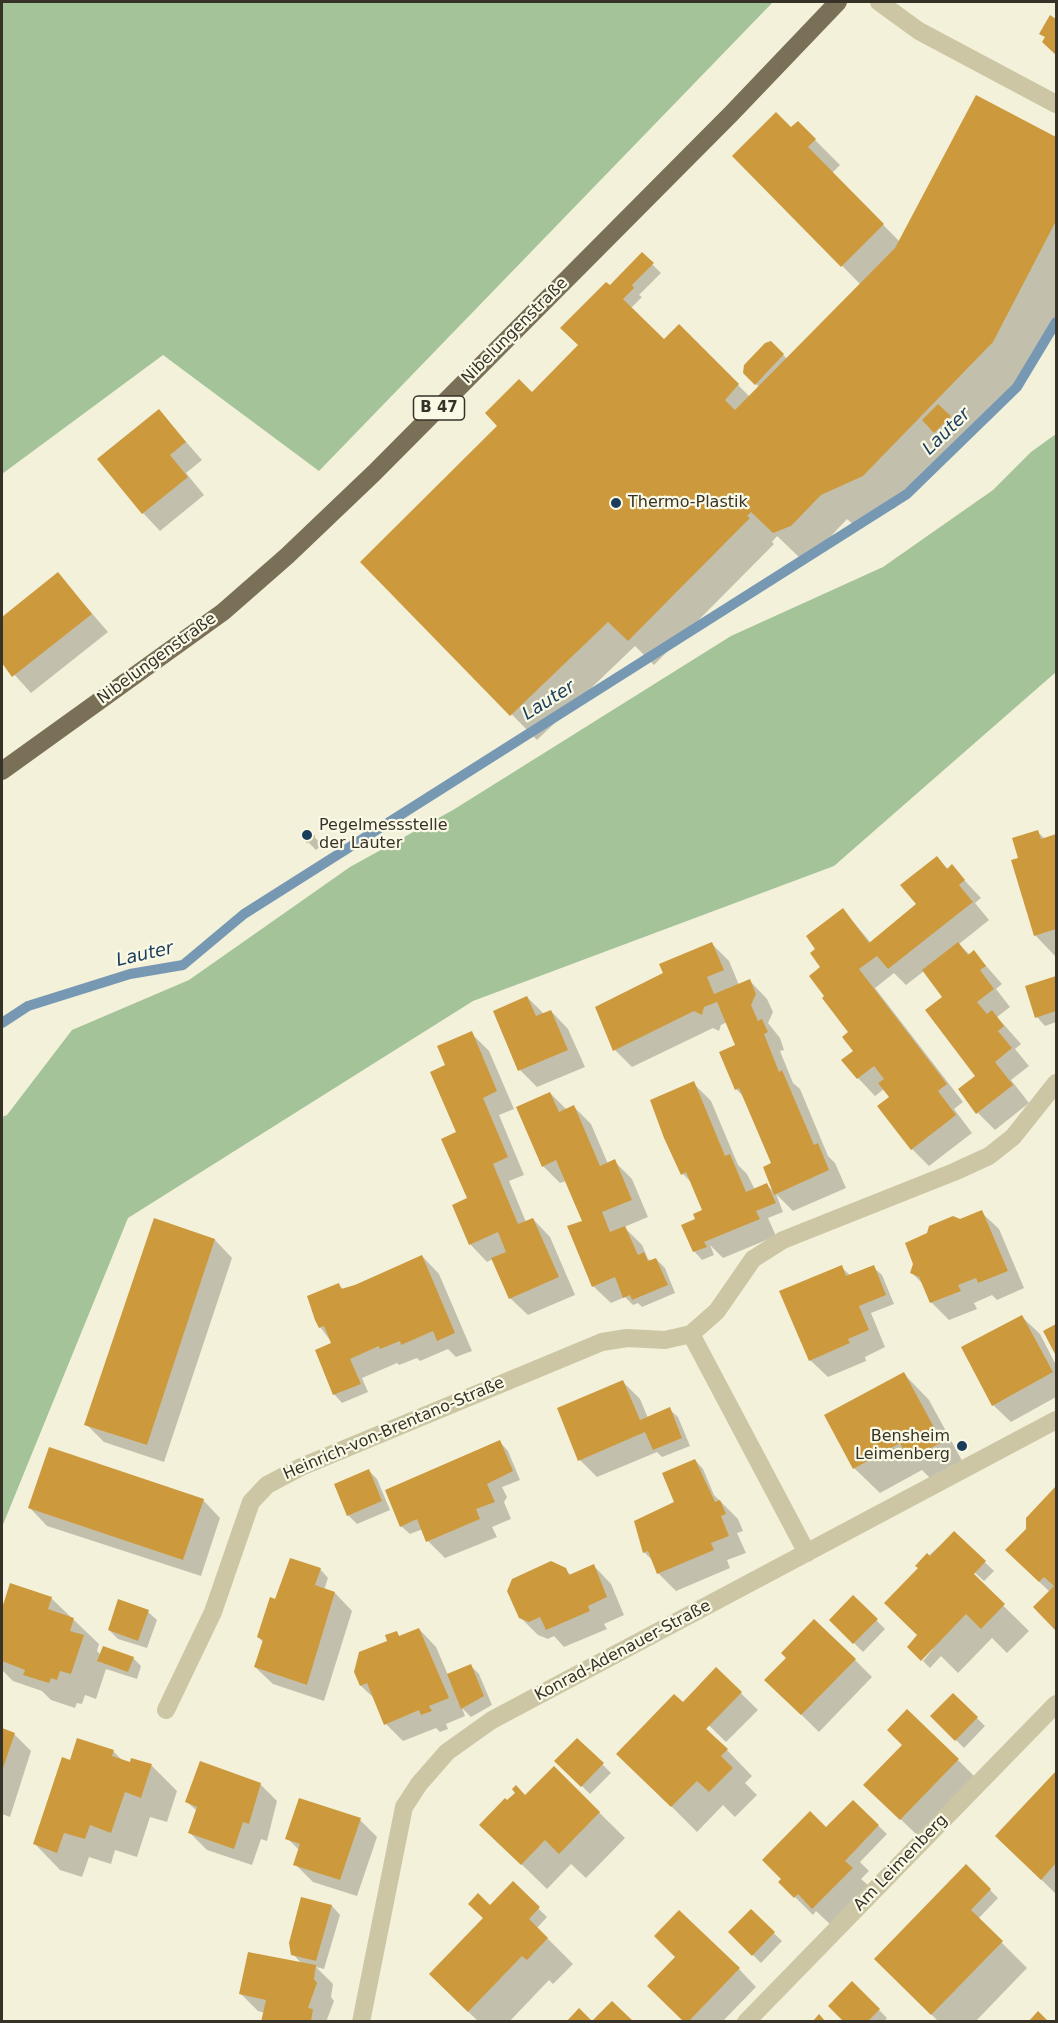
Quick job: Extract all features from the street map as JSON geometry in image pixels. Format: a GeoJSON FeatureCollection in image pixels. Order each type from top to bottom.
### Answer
{"type":"FeatureCollection","features":[{"type":"Feature","properties":{"kind":"main road","name":"Nibelungenstraße"},"geometry":{"type":"LineString","coordinates":[[2,771],[223,612],[287,556],[374,473],[731,114],[838,2]]}},
{"type":"Feature","properties":{"kind":"street"},"geometry":{"type":"LineString","coordinates":[[879,2],[919,32],[1056,104]]}},
{"type":"Feature","properties":{"kind":"street"},"geometry":{"type":"LineString","coordinates":[[807,1553],[691,1334],[717,1311],[753,1259],[766,1249],[989,1156],[1012,1137],[1056,1083]]}},
{"type":"Feature","properties":{"kind":"street","name":"Heinrich-von-Brentano-Straße"},"geometry":{"type":"LineString","coordinates":[[166,1710],[213,1612],[251,1502],[267,1485],[301,1467],[602,1342],[627,1338],[665,1340],[691,1334]]}},
{"type":"Feature","properties":{"kind":"street","name":"Konrad-Adenauer-Straße"},"geometry":{"type":"LineString","coordinates":[[361,2022],[404,1807],[447,1752],[492,1720],[1056,1420]]}},
{"type":"Feature","properties":{"kind":"street","name":"Am Leimenberg"},"geometry":{"type":"LineString","coordinates":[[746,2022],[1056,1704]]}},
{"type":"Feature","properties":{"kind":"green space"},"geometry":{"type":"Polygon","coordinates":[[[2,2],[773,2],[319,471],[163,355],[2,474],[2,2]]]}},
{"type":"Feature","properties":{"kind":"green space"},"geometry":{"type":"Polygon","coordinates":[[[1056,434],[1056,672],[834,866],[473,1001],[128,1218],[2,1527],[2,1117],[7,1115],[72,1030],[189,980],[350,867],[453,810],[731,636],[883,567],[993,490],[1031,452],[1056,434]]]}},
{"type":"Feature","properties":{"kind":"building"},"geometry":{"type":"Polygon","coordinates":[[[1050,15],[1056,19],[1056,55],[1042,42],[1045,37],[1039,34],[1050,15]]]}},
{"type":"Feature","properties":{"kind":"building","name":"Thermo-Plastik"},"geometry":{"type":"Polygon","coordinates":[[[976,95],[1056,137],[1056,221],[993,342],[863,476],[821,495],[791,526],[773,533],[751,512],[747,516],[750,518],[628,641],[608,622],[510,716],[360,562],[497,426],[485,413],[519,379],[532,392],[578,345],[560,328],[606,282],[610,285],[642,252],[654,263],[632,285],[634,288],[623,299],[664,339],[679,324],[739,384],[725,400],[735,410],[895,248],[976,95]]]}},
{"type":"Feature","properties":{"kind":"building"},"geometry":{"type":"Polygon","coordinates":[[[776,112],[791,127],[798,121],[816,139],[808,147],[884,224],[841,267],[732,156],[776,112]]]}},
{"type":"Feature","properties":{"kind":"building"},"geometry":{"type":"Polygon","coordinates":[[[771,341],[784,354],[755,385],[743,373],[744,365],[765,343],[771,341]]]}},
{"type":"Feature","properties":{"kind":"building"},"geometry":{"type":"Polygon","coordinates":[[[938,404],[951,416],[934,433],[922,420],[938,404]]]}},
{"type":"Feature","properties":{"kind":"building"},"geometry":{"type":"Polygon","coordinates":[[[159,409],[186,442],[170,455],[188,477],[142,514],[97,459],[159,409]]]}},
{"type":"Feature","properties":{"kind":"building"},"geometry":{"type":"Polygon","coordinates":[[[58,572],[92,614],[12,677],[2,663],[2,617],[58,572]]]}},
{"type":"Feature","properties":{"kind":"building","name":"Pegelmessstelle der Lauter"},"geometry":{"type":"Polygon","coordinates":[[[308,828],[315,836],[307,843],[300,835],[308,828]]]}},
{"type":"Feature","properties":{"kind":"building"},"geometry":{"type":"Polygon","coordinates":[[[1038,830],[1041,839],[1056,834],[1056,929],[1034,936],[1011,860],[1018,858],[1012,838],[1038,830]]]}},
{"type":"Feature","properties":{"kind":"building"},"geometry":{"type":"Polygon","coordinates":[[[937,856],[947,869],[952,864],[965,880],[959,885],[973,902],[888,969],[877,956],[859,969],[947,1084],[938,1091],[956,1115],[911,1150],[877,1106],[889,1097],[878,1083],[884,1079],[874,1066],[857,1079],[841,1060],[853,1051],[842,1037],[848,1032],[822,998],[824,996],[809,976],[820,967],[810,953],[815,949],[806,936],[843,908],[869,943],[916,904],[900,885],[937,856]]]}},
{"type":"Feature","properties":{"kind":"building"},"geometry":{"type":"Polygon","coordinates":[[[712,942],[724,970],[707,977],[714,994],[750,979],[756,994],[751,1005],[758,1021],[762,1019],[768,1032],[764,1034],[779,1072],[782,1070],[814,1145],[818,1143],[829,1170],[774,1195],[763,1167],[771,1163],[739,1088],[735,1090],[719,1052],[735,1045],[717,1002],[704,1007],[702,1015],[694,1011],[613,1051],[595,1007],[663,973],[659,964],[712,942]]]}},
{"type":"Feature","properties":{"kind":"building"},"geometry":{"type":"Polygon","coordinates":[[[958,942],[968,955],[974,950],[986,966],[980,970],[994,989],[977,1002],[987,1014],[992,1010],[1004,1026],[998,1031],[1012,1048],[995,1062],[1013,1085],[976,1114],[958,1089],[975,1076],[925,1010],[942,997],[922,970],[958,942]]]}},
{"type":"Feature","properties":{"kind":"building"},"geometry":{"type":"Polygon","coordinates":[[[1056,976],[1056,1011],[1035,1018],[1025,986],[1056,976]]]}},
{"type":"Feature","properties":{"kind":"building"},"geometry":{"type":"Polygon","coordinates":[[[527,996],[536,1016],[551,1010],[568,1050],[518,1071],[493,1011],[527,996]]]}},
{"type":"Feature","properties":{"kind":"building"},"geometry":{"type":"Polygon","coordinates":[[[472,1031],[497,1091],[483,1098],[508,1157],[493,1164],[518,1224],[533,1218],[559,1277],[509,1299],[491,1258],[506,1252],[498,1232],[469,1245],[452,1205],[467,1198],[441,1139],[456,1132],[430,1072],[445,1065],[437,1046],[472,1031]]]}},
{"type":"Feature","properties":{"kind":"building"},"geometry":{"type":"Polygon","coordinates":[[[694,1081],[725,1156],[730,1154],[746,1192],[767,1183],[776,1203],[756,1211],[760,1219],[704,1242],[707,1247],[693,1252],[681,1225],[695,1219],[693,1214],[702,1210],[686,1172],[681,1175],[650,1100],[694,1081]]]}},
{"type":"Feature","properties":{"kind":"building"},"geometry":{"type":"Polygon","coordinates":[[[550,1092],[559,1112],[574,1105],[600,1166],[615,1159],[632,1200],[602,1212],[610,1232],[625,1226],[638,1255],[644,1252],[648,1261],[656,1258],[668,1285],[632,1300],[630,1295],[623,1298],[615,1277],[592,1287],[567,1226],[582,1221],[556,1160],[542,1167],[516,1107],[550,1092]]]}},
{"type":"Feature","properties":{"kind":"building"},"geometry":{"type":"Polygon","coordinates":[[[982,1210],[1008,1271],[978,1283],[976,1278],[958,1285],[961,1291],[930,1303],[919,1277],[910,1273],[913,1264],[905,1243],[927,1233],[929,1226],[953,1216],[960,1219],[982,1210]]]}},
{"type":"Feature","properties":{"kind":"building"},"geometry":{"type":"Polygon","coordinates":[[[154,1218],[215,1239],[147,1445],[84,1425],[154,1218]]]}},
{"type":"Feature","properties":{"kind":"building"},"geometry":{"type":"Polygon","coordinates":[[[422,1255],[455,1333],[437,1341],[433,1331],[401,1345],[400,1341],[380,1349],[379,1346],[350,1359],[361,1384],[333,1395],[315,1350],[331,1343],[324,1326],[319,1328],[307,1296],[339,1283],[341,1289],[355,1285],[422,1255]]]}},
{"type":"Feature","properties":{"kind":"building"},"geometry":{"type":"Polygon","coordinates":[[[842,1265],[846,1276],[874,1265],[886,1295],[859,1306],[869,1330],[848,1339],[850,1343],[809,1361],[779,1291],[842,1265]]]}},
{"type":"Feature","properties":{"kind":"building"},"geometry":{"type":"Polygon","coordinates":[[[1022,1315],[1053,1372],[992,1406],[961,1347],[1022,1315]]]}},
{"type":"Feature","properties":{"kind":"building"},"geometry":{"type":"Polygon","coordinates":[[[1056,1324],[1056,1356],[1043,1331],[1056,1324]]]}},
{"type":"Feature","properties":{"kind":"building"},"geometry":{"type":"Polygon","coordinates":[[[904,1372],[942,1442],[909,1460],[900,1443],[853,1469],[824,1415],[904,1372]]]}},
{"type":"Feature","properties":{"kind":"building"},"geometry":{"type":"Polygon","coordinates":[[[623,1380],[640,1420],[670,1407],[682,1438],[653,1450],[645,1432],[578,1461],[557,1408],[623,1380]]]}},
{"type":"Feature","properties":{"kind":"building"},"geometry":{"type":"Polygon","coordinates":[[[500,1440],[513,1471],[487,1484],[495,1502],[476,1509],[480,1519],[426,1542],[417,1519],[400,1527],[385,1490],[500,1440]]]}},
{"type":"Feature","properties":{"kind":"building"},"geometry":{"type":"Polygon","coordinates":[[[49,1447],[204,1499],[183,1560],[28,1508],[49,1447]]]}},
{"type":"Feature","properties":{"kind":"building"},"geometry":{"type":"Polygon","coordinates":[[[695,1459],[715,1502],[720,1500],[726,1514],[721,1516],[729,1536],[711,1543],[714,1550],[657,1574],[648,1551],[643,1553],[634,1521],[674,1502],[662,1473],[695,1459]]]}},
{"type":"Feature","properties":{"kind":"building"},"geometry":{"type":"Polygon","coordinates":[[[369,1469],[382,1501],[347,1516],[334,1484],[369,1469]]]}},
{"type":"Feature","properties":{"kind":"building"},"geometry":{"type":"Polygon","coordinates":[[[1056,1486],[1056,1631],[1033,1607],[1054,1586],[1044,1577],[1039,1582],[1005,1550],[1026,1529],[1026,1518],[1056,1486]]]}},
{"type":"Feature","properties":{"kind":"building"},"geometry":{"type":"Polygon","coordinates":[[[954,1531],[986,1561],[974,1574],[1005,1604],[981,1629],[966,1614],[921,1661],[907,1647],[917,1635],[884,1603],[918,1568],[915,1566],[927,1553],[930,1556],[954,1531]]]}},
{"type":"Feature","properties":{"kind":"building"},"geometry":{"type":"Polygon","coordinates":[[[290,1558],[321,1568],[315,1585],[335,1592],[307,1685],[254,1667],[263,1640],[257,1637],[270,1597],[275,1599],[290,1558]]]}},
{"type":"Feature","properties":{"kind":"building"},"geometry":{"type":"Polygon","coordinates":[[[551,1561],[566,1568],[569,1575],[594,1564],[607,1597],[588,1606],[590,1611],[546,1630],[540,1617],[529,1622],[519,1618],[507,1591],[512,1579],[551,1561]]]}},
{"type":"Feature","properties":{"kind":"building"},"geometry":{"type":"Polygon","coordinates":[[[10,1583],[52,1597],[48,1609],[74,1618],[70,1631],[84,1635],[71,1674],[60,1671],[57,1680],[51,1678],[49,1683],[23,1675],[25,1670],[2,1661],[2,1608],[10,1583]]]}},
{"type":"Feature","properties":{"kind":"building"},"geometry":{"type":"Polygon","coordinates":[[[853,1595],[878,1619],[853,1644],[829,1620],[853,1595]]]}},
{"type":"Feature","properties":{"kind":"building"},"geometry":{"type":"Polygon","coordinates":[[[118,1599],[149,1610],[138,1641],[108,1630],[118,1599]]]}},
{"type":"Feature","properties":{"kind":"building"},"geometry":{"type":"Polygon","coordinates":[[[814,1619],[856,1659],[801,1715],[764,1680],[786,1658],[781,1653],[814,1619]]]}},
{"type":"Feature","properties":{"kind":"building"},"geometry":{"type":"Polygon","coordinates":[[[419,1628],[449,1698],[429,1706],[432,1711],[421,1715],[419,1710],[384,1725],[367,1683],[360,1686],[354,1672],[359,1652],[387,1641],[385,1635],[397,1631],[399,1636],[419,1628]]]}},
{"type":"Feature","properties":{"kind":"building"},"geometry":{"type":"Polygon","coordinates":[[[103,1646],[134,1657],[128,1672],[97,1661],[103,1646]]]}},
{"type":"Feature","properties":{"kind":"building"},"geometry":{"type":"Polygon","coordinates":[[[471,1664],[484,1696],[461,1709],[447,1674],[471,1664]]]}},
{"type":"Feature","properties":{"kind":"building"},"geometry":{"type":"Polygon","coordinates":[[[716,1667],[742,1692],[706,1729],[728,1749],[721,1756],[733,1768],[709,1792],[697,1781],[671,1807],[616,1754],[674,1694],[683,1702],[716,1667]]]}},
{"type":"Feature","properties":{"kind":"building"},"geometry":{"type":"Polygon","coordinates":[[[953,1693],[978,1717],[955,1741],[930,1716],[953,1693]]]}},
{"type":"Feature","properties":{"kind":"building"},"geometry":{"type":"Polygon","coordinates":[[[907,1709],[959,1759],[900,1820],[863,1785],[902,1745],[887,1730],[907,1709]]]}},
{"type":"Feature","properties":{"kind":"building"},"geometry":{"type":"Polygon","coordinates":[[[2,1728],[15,1733],[2,1771],[2,1728]]]}},
{"type":"Feature","properties":{"kind":"building"},"geometry":{"type":"Polygon","coordinates":[[[77,1738],[114,1750],[112,1756],[130,1762],[131,1758],[152,1764],[141,1798],[125,1792],[111,1833],[90,1825],[85,1839],[64,1833],[57,1853],[33,1844],[62,1757],[70,1760],[77,1738]]]}},
{"type":"Feature","properties":{"kind":"building"},"geometry":{"type":"Polygon","coordinates":[[[577,1738],[604,1763],[581,1787],[554,1761],[577,1738]]]}},
{"type":"Feature","properties":{"kind":"building"},"geometry":{"type":"Polygon","coordinates":[[[200,1761],[261,1783],[249,1824],[243,1822],[234,1849],[188,1833],[197,1807],[185,1802],[200,1761]]]}},
{"type":"Feature","properties":{"kind":"building"},"geometry":{"type":"Polygon","coordinates":[[[554,1766],[600,1812],[559,1854],[545,1840],[521,1865],[479,1825],[505,1798],[507,1800],[515,1793],[512,1789],[516,1785],[525,1795],[554,1766]]]}},
{"type":"Feature","properties":{"kind":"building"},"geometry":{"type":"Polygon","coordinates":[[[1056,1771],[1056,1863],[1041,1880],[995,1836],[1056,1771]]]}},
{"type":"Feature","properties":{"kind":"building"},"geometry":{"type":"Polygon","coordinates":[[[299,1798],[361,1818],[340,1880],[293,1865],[300,1844],[285,1839],[299,1798]]]}},
{"type":"Feature","properties":{"kind":"building"},"geometry":{"type":"Polygon","coordinates":[[[853,1800],[879,1825],[845,1861],[853,1868],[812,1909],[798,1894],[794,1898],[778,1882],[781,1879],[762,1860],[810,1811],[826,1827],[853,1800]]]}},
{"type":"Feature","properties":{"kind":"building"},"geometry":{"type":"Polygon","coordinates":[[[966,1864],[991,1889],[971,1910],[1003,1941],[931,2015],[874,1959],[966,1864]]]}},
{"type":"Feature","properties":{"kind":"building"},"geometry":{"type":"Polygon","coordinates":[[[513,1881],[540,1907],[529,1919],[548,1938],[527,1960],[522,1956],[468,2012],[429,1974],[483,1918],[468,1904],[478,1893],[490,1905],[513,1881]]]}},
{"type":"Feature","properties":{"kind":"building"},"geometry":{"type":"Polygon","coordinates":[[[301,1897],[332,1905],[316,1961],[291,1955],[289,1943],[301,1897]]]}},
{"type":"Feature","properties":{"kind":"building"},"geometry":{"type":"Polygon","coordinates":[[[751,1909],[775,1932],[752,1956],[728,1932],[751,1909]]]}},
{"type":"Feature","properties":{"kind":"building"},"geometry":{"type":"Polygon","coordinates":[[[679,1910],[740,1968],[688,2022],[684,2022],[647,1986],[675,1957],[654,1936],[679,1910]]]}},
{"type":"Feature","properties":{"kind":"building"},"geometry":{"type":"Polygon","coordinates":[[[248,1952],[316,1965],[314,1979],[317,1983],[308,2008],[313,2009],[311,2022],[261,2022],[266,2000],[239,1994],[248,1952]]]}},
{"type":"Feature","properties":{"kind":"building"},"geometry":{"type":"Polygon","coordinates":[[[852,1981],[880,2009],[867,2022],[844,2022],[828,2006],[852,1981]]]}},
{"type":"Feature","properties":{"kind":"building"},"geometry":{"type":"Polygon","coordinates":[[[612,2001],[634,2022],[566,2022],[579,2008],[592,2021],[612,2001]]]}},
{"type":"Feature","properties":{"kind":"building"},"geometry":{"type":"Polygon","coordinates":[[[1038,2011],[1049,2022],[1028,2022],[1038,2011]]]}},
{"type":"Feature","properties":{"kind":"building"},"geometry":{"type":"Polygon","coordinates":[[[819,2014],[826,2022],[812,2022],[819,2014]]]}},
{"type":"Feature","properties":{"kind":"waterway","name":"Lauter"},"geometry":{"type":"LineString","coordinates":[[2,1023],[28,1006],[130,974],[183,965],[244,914],[907,494],[1017,387],[1056,322]]}},
{"type":"Feature","properties":{"kind":"place","name":"Thermo-Plastik"},"geometry":{"type":"Point","coordinates":[616,503]}},
{"type":"Feature","properties":{"kind":"place","name":"Pegelmessstelle der Lauter"},"geometry":{"type":"Point","coordinates":[307,835]}},
{"type":"Feature","properties":{"kind":"place","name":"Bensheim Leimenberg"},"geometry":{"type":"Point","coordinates":[962,1446]}}]}
